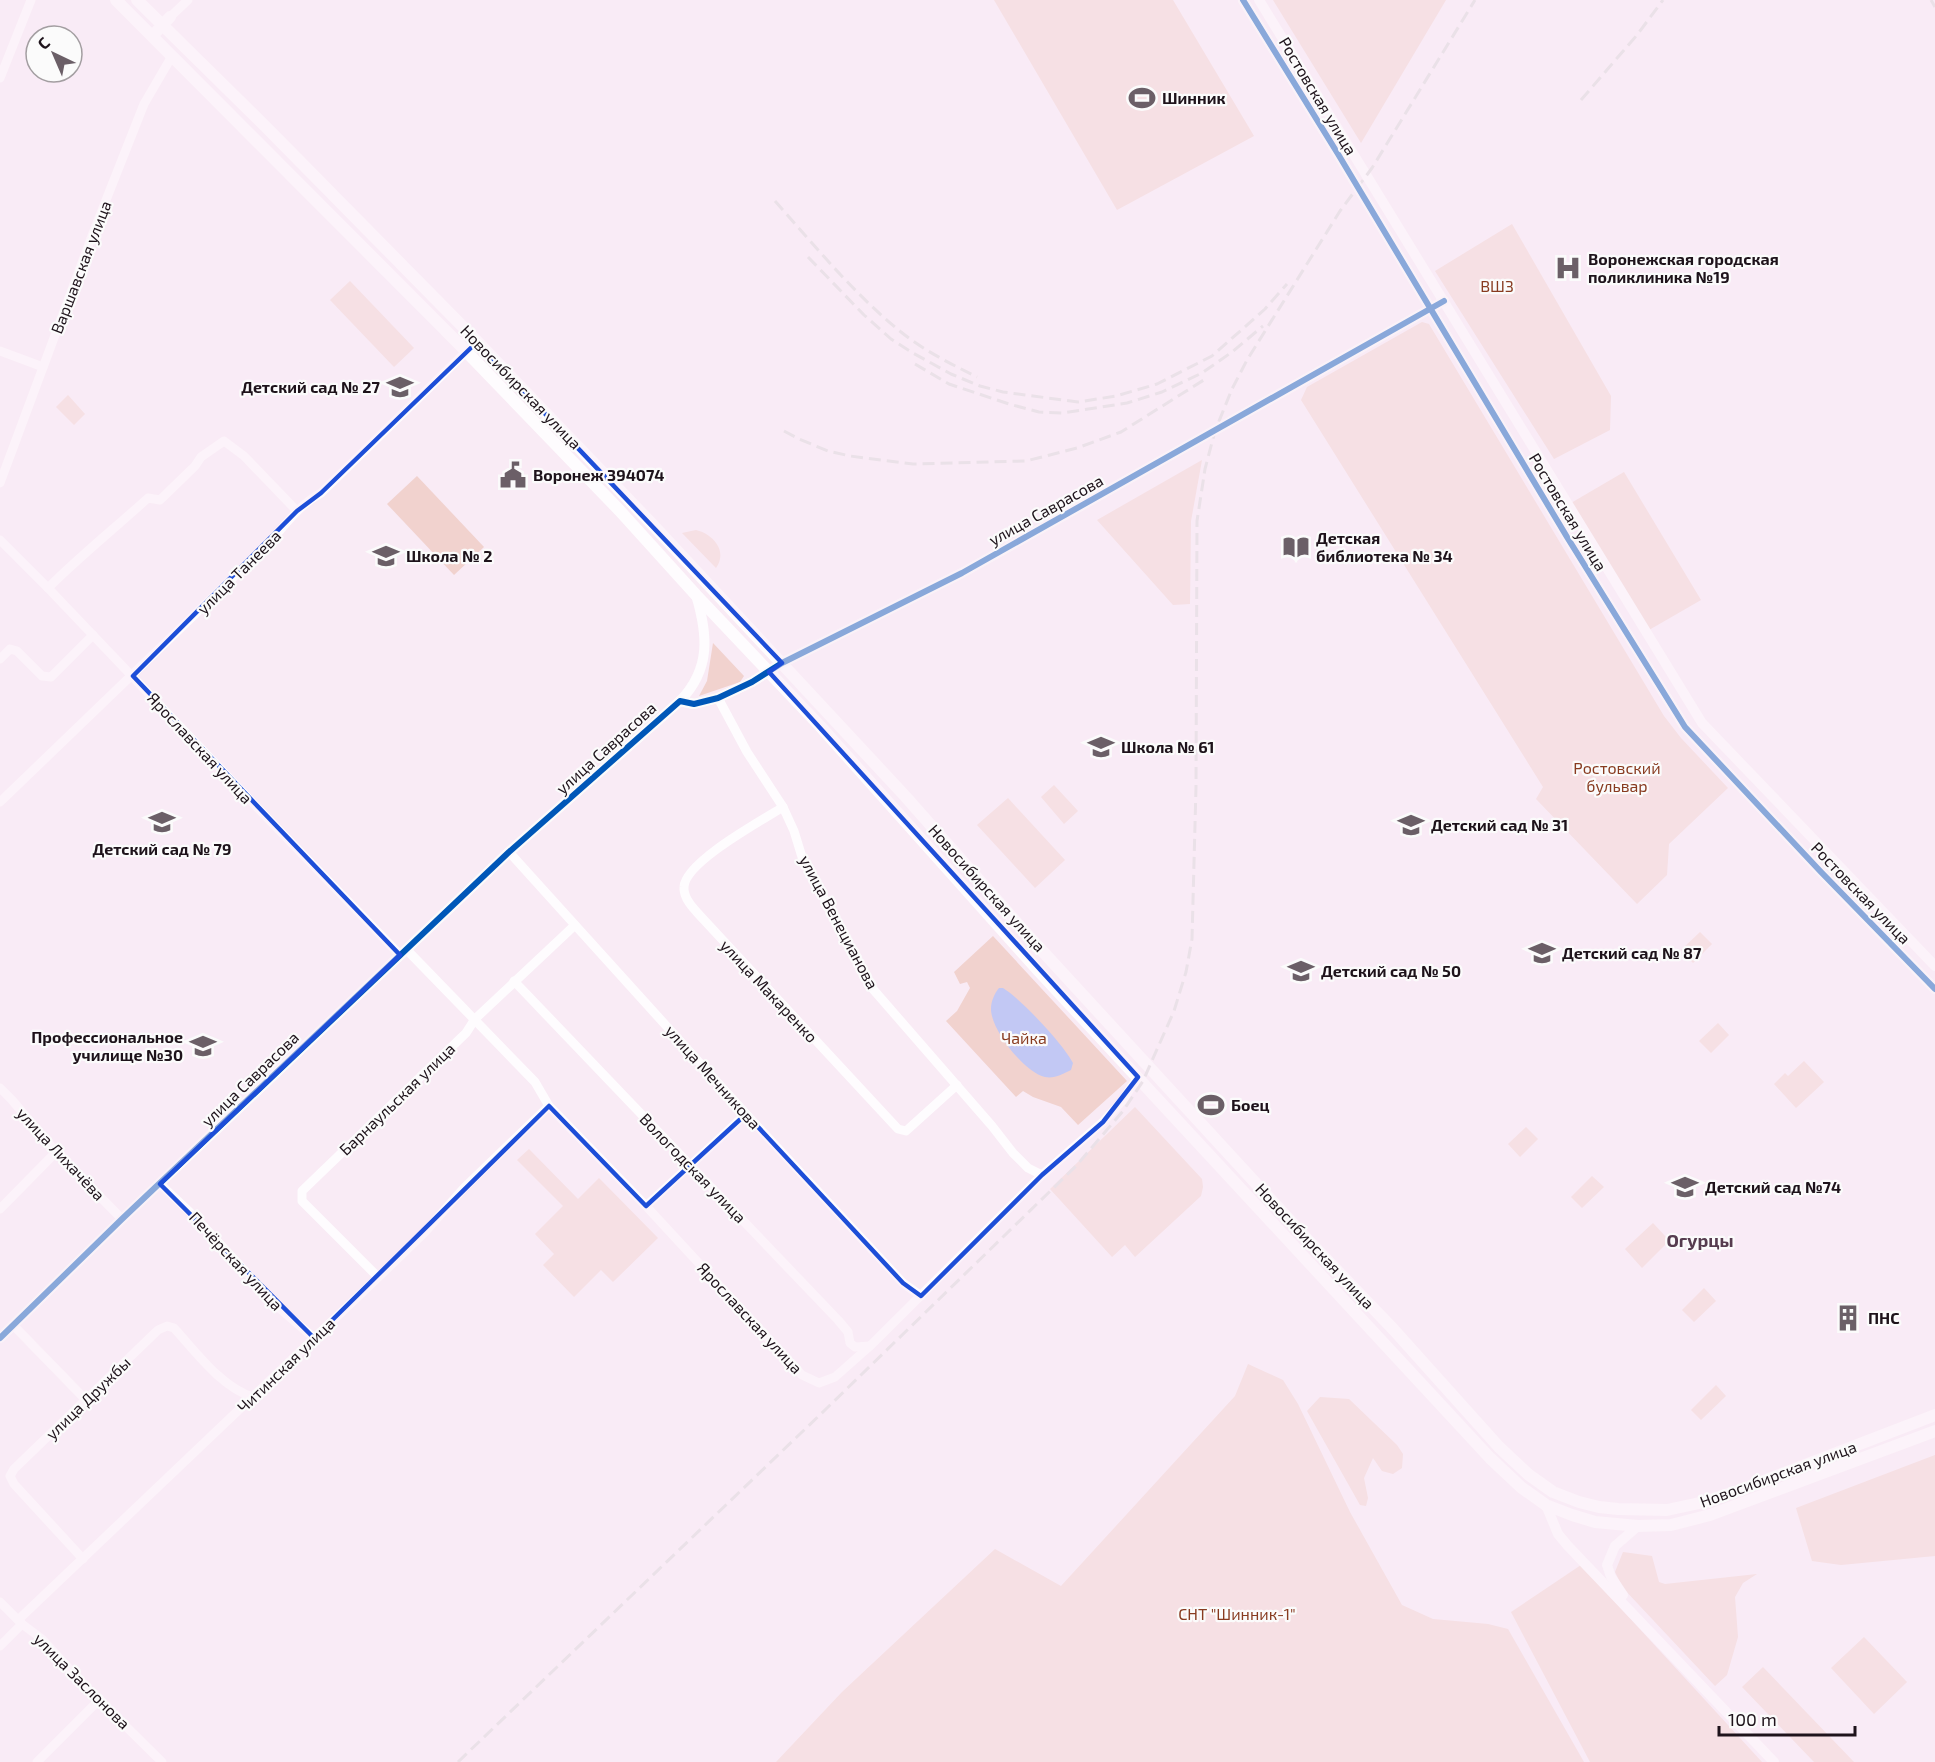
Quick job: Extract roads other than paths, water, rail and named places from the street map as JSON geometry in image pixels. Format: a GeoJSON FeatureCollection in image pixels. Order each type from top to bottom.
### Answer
{"type":"FeatureCollection","features":[{"type":"Feature","properties":{"kind":"main road","name":"Новосибирская улица"},"geometry":{"type":"LineString","coordinates":[[116,0],[467,352],[620,511],[885,796],[1037,969],[1490,1458],[1522,1488],[1546,1505],[1595,1522],[1638,1526],[1671,1525],[1710,1515],[1934,1431]]}},
{"type":"Feature","properties":{"kind":"main road","name":"Новосибирская улица"},"geometry":{"type":"LineString","coordinates":[[137,0],[166,21],[652,524],[905,796],[1030,938],[1307,1239],[1394,1330],[1499,1447],[1542,1485],[1553,1492],[1599,1507],[1638,1510],[1676,1509],[1735,1492],[1931,1416]]}},
{"type":"Feature","properties":{"kind":"main road"},"geometry":{"type":"LineString","coordinates":[[151,37],[166,21]]}},
{"type":"Feature","properties":{"kind":"main road"},"geometry":{"type":"LineString","coordinates":[[1931,1416],[1934,1431]]}},
{"type":"Feature","properties":{"kind":"street"},"geometry":{"type":"LineString","coordinates":[[0,78],[31,0]]}},
{"type":"Feature","properties":{"kind":"street"},"geometry":{"type":"LineString","coordinates":[[166,21],[188,0]]}},
{"type":"Feature","properties":{"kind":"street","name":"Ростовская улица"},"geometry":{"type":"LineString","coordinates":[[1243,0],[1685,727],[1813,864],[1935,989]]}},
{"type":"Feature","properties":{"kind":"street","name":"Ростовская улица"},"geometry":{"type":"LineString","coordinates":[[1259,0],[1702,723],[1935,966]]}},
{"type":"Feature","properties":{"kind":"street","name":"Варшавская улица"},"geometry":{"type":"LineString","coordinates":[[0,483],[144,104],[172,56]]}},
{"type":"Feature","properties":{"kind":"street","name":"улица Саврасова"},"geometry":{"type":"LineString","coordinates":[[0,1338],[122,1219],[509,852],[680,701],[694,704],[718,698],[752,682],[782,663],[962,573],[1444,301]]}},
{"type":"Feature","properties":{"kind":"street","name":"улица Танеева"},"geometry":{"type":"LineString","coordinates":[[0,802],[269,543],[308,500],[321,493],[343,473],[477,342]]}},
{"type":"Feature","properties":{"kind":"street"},"geometry":{"type":"LineString","coordinates":[[0,351],[43,367]]}},
{"type":"Feature","properties":{"kind":"street"},"geometry":{"type":"LineString","coordinates":[[48,588],[114,526],[122,522],[148,498],[160,500],[195,466],[201,457],[224,441],[244,456],[297,511]]}},
{"type":"Feature","properties":{"kind":"street","name":"Ярославская улица"},"geometry":{"type":"LineString","coordinates":[[0,540],[403,952],[475,1019],[535,1082],[549,1106],[802,1375],[819,1383],[835,1377],[870,1346],[1042,1175],[1103,1122],[1122,1101],[1138,1077]]}},
{"type":"Feature","properties":{"kind":"street"},"geometry":{"type":"LineString","coordinates":[[680,701],[691,690],[700,672],[705,650],[705,627],[696,595]]}},
{"type":"Feature","properties":{"kind":"street"},"geometry":{"type":"LineString","coordinates":[[0,659],[10,649],[17,651],[42,676],[51,677],[93,635]]}},
{"type":"Feature","properties":{"kind":"street","name":"улица Венецианова"},"geometry":{"type":"LineString","coordinates":[[718,698],[747,752],[783,807],[802,857],[872,988],[957,1085],[1013,1154],[1028,1168],[1042,1175]]}},
{"type":"Feature","properties":{"kind":"street"},"geometry":{"type":"LineString","coordinates":[[1690,733],[1702,723]]}},
{"type":"Feature","properties":{"kind":"street","name":"улица Макаренко"},"geometry":{"type":"LineString","coordinates":[[783,807],[714,850],[689,874],[683,885],[685,897],[898,1129],[906,1131],[957,1085]]}},
{"type":"Feature","properties":{"kind":"street","name":"улица Мечникова"},"geometry":{"type":"LineString","coordinates":[[509,852],[746,1114],[903,1283],[921,1296]]}},
{"type":"Feature","properties":{"kind":"street","name":"Барнаульская улица"},"geometry":{"type":"LineString","coordinates":[[378,1277],[303,1201],[302,1191],[466,1033],[475,1019],[514,981],[575,925]]}},
{"type":"Feature","properties":{"kind":"street","name":"Вологодская улица"},"geometry":{"type":"LineString","coordinates":[[514,981],[838,1320],[848,1332],[850,1342],[855,1347],[870,1346]]}},
{"type":"Feature","properties":{"kind":"street","name":"улица Лихачёва"},"geometry":{"type":"LineString","coordinates":[[0,1088],[56,1152],[122,1219]]}},
{"type":"Feature","properties":{"kind":"street","name":"Читинская улица"},"geometry":{"type":"LineString","coordinates":[[0,1646],[20,1622],[83,1559],[378,1277],[424,1232],[464,1188],[549,1106]]}},
{"type":"Feature","properties":{"kind":"street"},"geometry":{"type":"LineString","coordinates":[[645,1206],[746,1114]]}},
{"type":"Feature","properties":{"kind":"street"},"geometry":{"type":"LineString","coordinates":[[0,1209],[56,1152]]}},
{"type":"Feature","properties":{"kind":"street","name":"Печёрская улица"},"geometry":{"type":"LineString","coordinates":[[160,1184],[277,1306],[314,1338]]}},
{"type":"Feature","properties":{"kind":"street"},"geometry":{"type":"LineString","coordinates":[[13,1325],[86,1400]]}},
{"type":"Feature","properties":{"kind":"street","name":"улица Дружбы"},"geometry":{"type":"LineString","coordinates":[[83,1559],[14,1484],[10,1476],[14,1469],[158,1330],[167,1326],[174,1328],[206,1363],[236,1390],[253,1397]]}},
{"type":"Feature","properties":{"kind":"street"},"geometry":{"type":"LineString","coordinates":[[1546,1505],[1558,1534],[1774,1762]]}},
{"type":"Feature","properties":{"kind":"street"},"geometry":{"type":"LineString","coordinates":[[1632,1611],[1607,1565],[1615,1546],[1638,1526]]}},
{"type":"Feature","properties":{"kind":"street","name":"улица Заслонова"},"geometry":{"type":"LineString","coordinates":[[0,1602],[42,1639],[162,1762]]}},
{"type":"Feature","properties":{"kind":"street"},"geometry":{"type":"LineString","coordinates":[[37,1762],[100,1699]]}},
{"type":"Feature","properties":{"kind":"water"},"geometry":{"type":"Polygon","coordinates":[[[999,988],[1011,994],[1052,1034],[1073,1063],[1071,1070],[1055,1077],[1045,1077],[1028,1067],[1010,1049],[992,1018],[994,995],[999,988]]]}},
{"type":"Feature","properties":{"kind":"railway"},"geometry":{"type":"LineString","coordinates":[[458,1762],[1076,1166],[1123,1111],[1143,1081],[1174,1011],[1186,972],[1192,939],[1196,787],[1197,521],[1205,469],[1215,431],[1247,360],[1340,211],[1372,168],[1475,0]]}},
{"type":"Feature","properties":{"kind":"railway"},"geometry":{"type":"LineString","coordinates":[[1581,100],[1637,35],[1663,0]]}},
{"type":"Feature","properties":{"kind":"railway"},"geometry":{"type":"LineString","coordinates":[[1931,0],[1935,7]]}},
{"type":"Feature","properties":{"kind":"railway"},"geometry":{"type":"LineString","coordinates":[[775,201],[835,269],[901,332],[918,345],[977,377]]}},
{"type":"Feature","properties":{"kind":"railway"},"geometry":{"type":"LineString","coordinates":[[808,257],[864,315],[891,339],[951,374],[980,386],[1003,392],[1078,402],[1116,396],[1157,384],[1212,356],[1265,309],[1287,284]]}},
{"type":"Feature","properties":{"kind":"railway"},"geometry":{"type":"LineString","coordinates":[[915,364],[949,384],[1009,404],[1039,412],[1063,413],[1127,403],[1162,392],[1202,373],[1263,326]]}},
{"type":"Feature","properties":{"kind":"railway"},"geometry":{"type":"LineString","coordinates":[[784,431],[828,451],[913,464],[1026,461],[1077,448],[1121,432],[1207,378]]}},
{"type":"Feature","properties":{"kind":"place","name":"Шинник"},"geometry":{"type":"Point","coordinates":[1142,98]}},
{"type":"Feature","properties":{"kind":"place","name":"Воронежская городская поликлиника №19"},"geometry":{"type":"Point","coordinates":[1568,268]}},
{"type":"Feature","properties":{"kind":"place","name":"Детский сад № 27"},"geometry":{"type":"Point","coordinates":[400,387]}},
{"type":"Feature","properties":{"kind":"place","name":"Воронеж 394074"},"geometry":{"type":"Point","coordinates":[513,475]}},
{"type":"Feature","properties":{"kind":"place","name":"Детская библиотека № 34"},"geometry":{"type":"Point","coordinates":[1296,547]}},
{"type":"Feature","properties":{"kind":"place","name":"Школа № 2"},"geometry":{"type":"Point","coordinates":[386,556]}},
{"type":"Feature","properties":{"kind":"place","name":"Школа № 61"},"geometry":{"type":"Point","coordinates":[1101,747]}},
{"type":"Feature","properties":{"kind":"place","name":"Детский сад № 79"},"geometry":{"type":"Point","coordinates":[162,822]}},
{"type":"Feature","properties":{"kind":"place","name":"Детский сад № 31"},"geometry":{"type":"Point","coordinates":[1411,825]}},
{"type":"Feature","properties":{"kind":"place","name":"Детский сад № 87"},"geometry":{"type":"Point","coordinates":[1542,953]}},
{"type":"Feature","properties":{"kind":"place","name":"Детский сад № 50"},"geometry":{"type":"Point","coordinates":[1301,971]}},
{"type":"Feature","properties":{"kind":"place","name":"Профессиональное училище №30"},"geometry":{"type":"Point","coordinates":[203,1046]}},
{"type":"Feature","properties":{"kind":"place","name":"Боец"},"geometry":{"type":"Point","coordinates":[1211,1105]}},
{"type":"Feature","properties":{"kind":"place","name":"Детский сад №74"},"geometry":{"type":"Point","coordinates":[1685,1187]}},
{"type":"Feature","properties":{"kind":"place","name":"ПНС"},"geometry":{"type":"Point","coordinates":[1848,1318]}},
{"type":"Feature","properties":{"kind":"district","name":"Огурцы"},"geometry":{"type":"Point","coordinates":[1700,1241]}},
{"type":"Feature","properties":{"kind":"park label","name":"ВШЗ"},"geometry":{"type":"Point","coordinates":[1497,286]}},
{"type":"Feature","properties":{"kind":"park label","name":"Ростовский бульвар"},"geometry":{"type":"Point","coordinates":[1617,777]}},
{"type":"Feature","properties":{"kind":"park label","name":"Чайка"},"geometry":{"type":"Point","coordinates":[1024,1038]}},
{"type":"Feature","properties":{"kind":"park label","name":"СНТ \"Шинник-1\""},"geometry":{"type":"Point","coordinates":[1237,1614]}}]}
